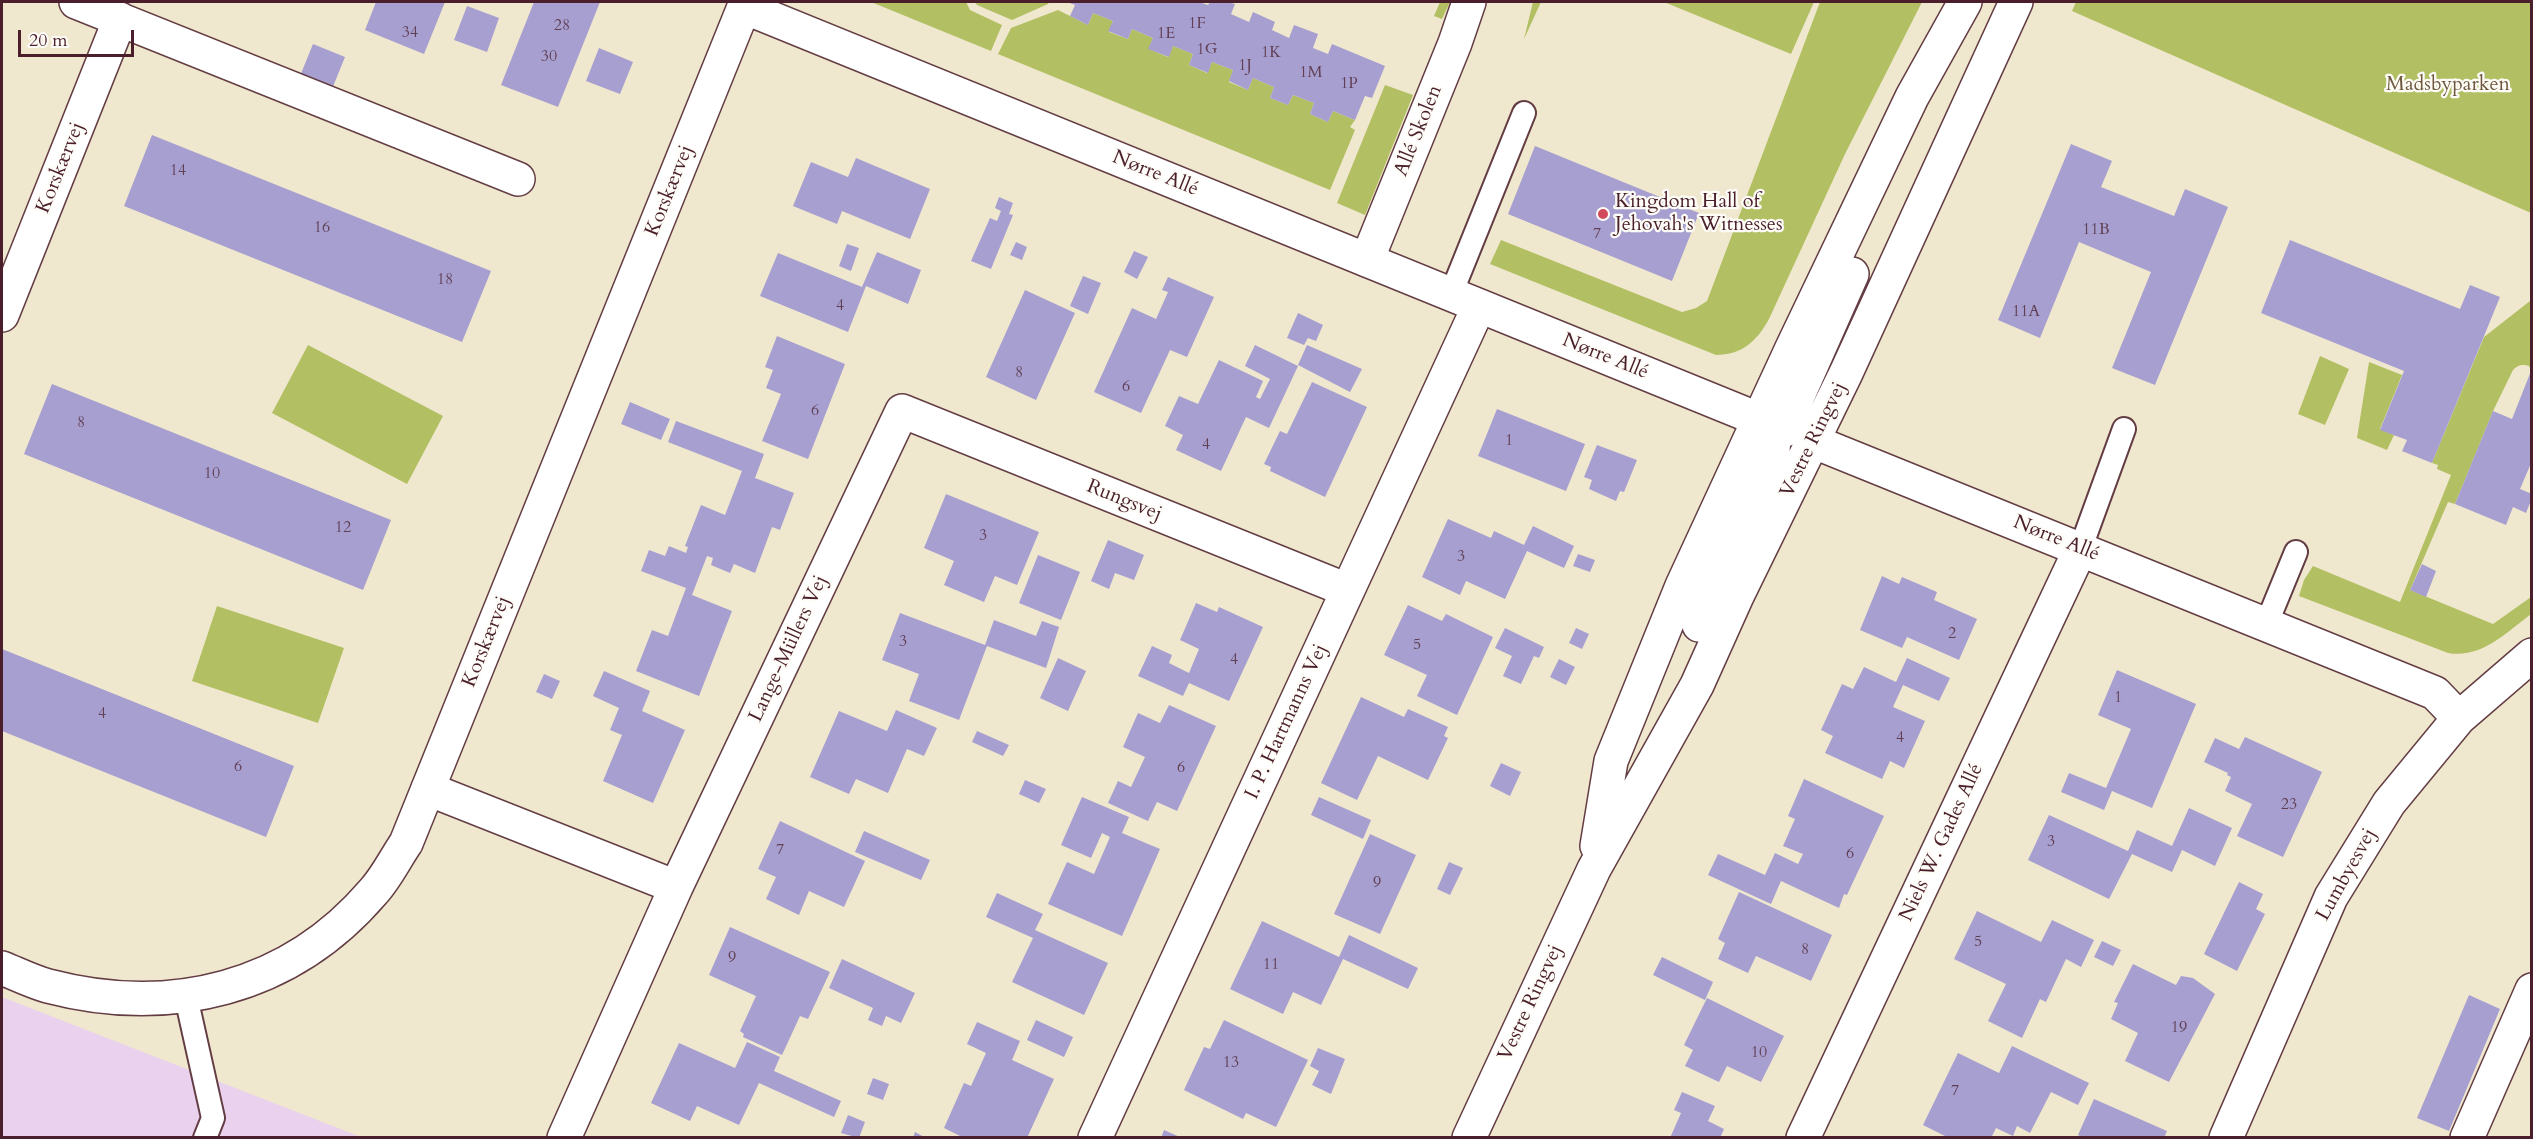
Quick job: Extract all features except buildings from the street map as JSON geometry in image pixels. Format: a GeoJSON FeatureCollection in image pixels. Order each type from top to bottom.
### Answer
{"type":"FeatureCollection","features":[{"type":"Feature","properties":{"kind":"street"},"geometry":{"type":"LineString","coordinates":[[76,2],[518,179]]}},
{"type":"Feature","properties":{"kind":"street","name":"Allé Skolen"},"geometry":{"type":"LineString","coordinates":[[1366,260],[1455,43],[1469,2]]}},
{"type":"Feature","properties":{"kind":"street","name":"Vestre Ringvej"},"geometry":{"type":"LineString","coordinates":[[1594,869],[1611,761],[1682,586],[1912,97],[1965,2]]}},
{"type":"Feature","properties":{"kind":"street","name":"Vestre Ringvej"},"geometry":{"type":"LineString","coordinates":[[1469,1137],[1594,869],[1697,685],[1851,362],[2016,2]]}},
{"type":"Feature","properties":{"kind":"street","name":"Korskærvej"},"geometry":{"type":"LineString","coordinates":[[2,968],[47,986],[116,998],[186,997],[231,987],[285,965],[333,932],[374,891],[406,843],[745,4]]}},
{"type":"Feature","properties":{"kind":"street","name":"Nørre Allé"},"geometry":{"type":"LineString","coordinates":[[745,4],[1366,260],[2435,693],[2459,718]]}},
{"type":"Feature","properties":{"kind":"street","name":"Korskærvej"},"geometry":{"type":"LineString","coordinates":[[2,315],[120,19]]}},
{"type":"Feature","properties":{"kind":"street"},"geometry":{"type":"LineString","coordinates":[[1812,441],[1795,423],[1793,406],[1893,184],[1912,97]]}},
{"type":"Feature","properties":{"kind":"street","name":"I. P. Hartmanns Vej"},"geometry":{"type":"LineString","coordinates":[[1095,1137],[1347,591],[1465,300]]}},
{"type":"Feature","properties":{"kind":"street","name":"Rungsvej"},"geometry":{"type":"LineString","coordinates":[[902,411],[1347,591]]}},
{"type":"Feature","properties":{"kind":"street","name":"Lange-Müllers Vej"},"geometry":{"type":"LineString","coordinates":[[564,1137],[676,887],[902,411]]}},
{"type":"Feature","properties":{"kind":"street","name":"Niels W. Gades Allé"},"geometry":{"type":"LineString","coordinates":[[1803,1137],[2080,550]]}},
{"type":"Feature","properties":{"kind":"street","name":"Lumbyesvej"},"geometry":{"type":"LineString","coordinates":[[2226,1137],[2331,897],[2389,803],[2459,718],[2532,655]]}},
{"type":"Feature","properties":{"kind":"street"},"geometry":{"type":"LineString","coordinates":[[428,789],[676,887]]}},
{"type":"Feature","properties":{"kind":"street"},"geometry":{"type":"LineString","coordinates":[[2467,1137],[2532,990]]}},
{"type":"Feature","properties":{"kind":"lane"},"geometry":{"type":"LineString","coordinates":[[1465,300],[1524,113]]}},
{"type":"Feature","properties":{"kind":"lane"},"geometry":{"type":"LineString","coordinates":[[2080,550],[2124,429]]}},
{"type":"Feature","properties":{"kind":"lane"},"geometry":{"type":"LineString","coordinates":[[2266,625],[2296,552]]}},
{"type":"Feature","properties":{"kind":"lane"},"geometry":{"type":"LineString","coordinates":[[186,997],[213,1118],[205,1137]]}},
{"type":"Feature","properties":{"kind":"shaded area"},"geometry":{"type":"Polygon","coordinates":[[[2,997],[361,1137],[2,1137],[2,997]]]}},
{"type":"Feature","properties":{"kind":"green space"},"geometry":{"type":"Polygon","coordinates":[[[871,2],[966,2],[970,10],[1002,25],[991,51],[871,2]]]}},
{"type":"Feature","properties":{"kind":"green space"},"geometry":{"type":"Polygon","coordinates":[[[975,2],[1049,2],[1012,20],[977,5],[975,2]]]}},
{"type":"Feature","properties":{"kind":"green space"},"geometry":{"type":"Polygon","coordinates":[[[1440,2],[1450,2],[1442,19],[1434,16],[1440,2]]]}},
{"type":"Feature","properties":{"kind":"green space"},"geometry":{"type":"Polygon","coordinates":[[[1533,2],[1541,2],[1524,39],[1533,2]]]}},
{"type":"Feature","properties":{"kind":"green space"},"geometry":{"type":"Polygon","coordinates":[[[1664,2],[1814,2],[1791,54],[1664,2]]]}},
{"type":"Feature","properties":{"kind":"green space"},"geometry":{"type":"Polygon","coordinates":[[[1820,2],[1922,2],[1845,154],[1769,319],[1748,345],[1734,352],[1716,355],[1490,264],[1501,240],[1682,312],[1696,308],[1707,301],[1820,2]]]}},
{"type":"Feature","properties":{"kind":"green space","name":"Madsbyparken"},"geometry":{"type":"Polygon","coordinates":[[[2076,2],[2531,2],[2531,213],[2072,11],[2076,2]]]}},
{"type":"Feature","properties":{"kind":"green space"},"geometry":{"type":"Polygon","coordinates":[[[1058,10],[1088,25],[1093,13],[1113,21],[1109,32],[1128,39],[1132,29],[1153,38],[1149,49],[1168,57],[1173,46],[1193,54],[1189,65],[1207,73],[1212,62],[1233,70],[1229,82],[1248,90],[1253,78],[1274,87],[1270,98],[1288,105],[1293,95],[1314,103],[1310,114],[1328,122],[1333,111],[1355,120],[1350,127],[1355,130],[1330,190],[998,54],[1011,28],[1058,10]]]}},
{"type":"Feature","properties":{"kind":"green space"},"geometry":{"type":"Polygon","coordinates":[[[1385,85],[1413,95],[1365,215],[1337,203],[1385,85]]]}},
{"type":"Feature","properties":{"kind":"green space"},"geometry":{"type":"Polygon","coordinates":[[[2530,301],[2531,371],[2529,366],[2524,365],[2513,370],[2493,411],[2455,504],[2448,502],[2410,590],[2493,624],[2531,597],[2531,614],[2493,642],[2472,652],[2460,654],[2448,653],[2299,596],[2304,580],[2313,566],[2400,602],[2451,475],[2437,469],[2438,465],[2432,463],[2484,337],[2530,301]]]}},
{"type":"Feature","properties":{"kind":"green space"},"geometry":{"type":"Polygon","coordinates":[[[308,345],[443,416],[407,484],[272,413],[308,345]]]}},
{"type":"Feature","properties":{"kind":"green space"},"geometry":{"type":"Polygon","coordinates":[[[2320,356],[2349,369],[2325,425],[2298,414],[2320,356]]]}},
{"type":"Feature","properties":{"kind":"green space"},"geometry":{"type":"Polygon","coordinates":[[[2369,362],[2402,375],[2380,429],[2394,435],[2387,450],[2357,438],[2369,362]]]}},
{"type":"Feature","properties":{"kind":"green space"},"geometry":{"type":"Polygon","coordinates":[[[217,606],[344,648],[318,723],[192,681],[217,606]]]}},
{"type":"Feature","properties":{"kind":"place","name":"Kingdom Hall of Jehovah's Witnesses"},"geometry":{"type":"Point","coordinates":[1603,214]}}]}
